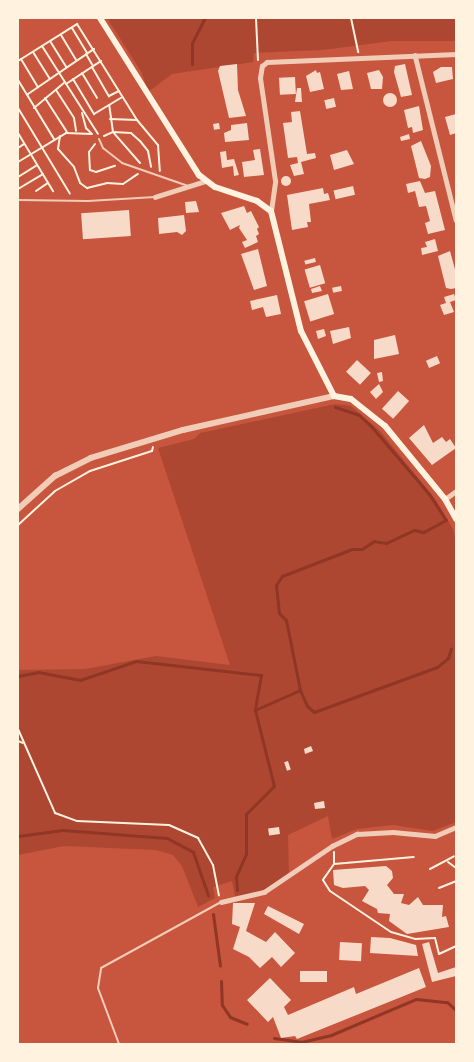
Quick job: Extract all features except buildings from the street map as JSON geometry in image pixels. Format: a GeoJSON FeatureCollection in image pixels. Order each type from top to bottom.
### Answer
{"type":"FeatureCollection","features":[{"type":"Feature","properties":{"kind":"main road"},"geometry":{"type":"LineString","coordinates":[[100,18],[205,181],[257,201],[271,211],[301,331],[334,396],[351,399],[371,412],[445,499],[456,519]]}},
{"type":"Feature","properties":{"kind":"street"},"geometry":{"type":"LineString","coordinates":[[271,211],[275,181],[260,78],[262,66],[274,61],[456,54]]}},
{"type":"Feature","properties":{"kind":"street"},"geometry":{"type":"LineString","coordinates":[[415,55],[456,220]]}},
{"type":"Feature","properties":{"kind":"street"},"geometry":{"type":"LineString","coordinates":[[154,197],[205,181]]}},
{"type":"Feature","properties":{"kind":"street"},"geometry":{"type":"LineString","coordinates":[[18,509],[55,476],[91,458],[152,438],[334,396]]}},
{"type":"Feature","properties":{"kind":"street"},"geometry":{"type":"LineString","coordinates":[[445,499],[456,491]]}},
{"type":"Feature","properties":{"kind":"street"},"geometry":{"type":"LineString","coordinates":[[221,902],[264,892],[332,846],[357,834],[393,832],[436,836],[456,827]]}},
{"type":"Feature","properties":{"kind":"lane"},"geometry":{"type":"LineString","coordinates":[[99,139],[103,148],[122,163],[141,172],[190,186]]}},
{"type":"Feature","properties":{"kind":"lane"},"geometry":{"type":"LineString","coordinates":[[18,200],[72,202],[154,197]]}},
{"type":"Feature","properties":{"kind":"lane"},"geometry":{"type":"LineString","coordinates":[[119,1044],[98,988],[101,968],[221,902]]}},
{"type":"Feature","properties":{"kind":"path"},"geometry":{"type":"LineString","coordinates":[[256,18],[256,56],[262,66]]}},
{"type":"Feature","properties":{"kind":"path"},"geometry":{"type":"LineString","coordinates":[[351,18],[358,38],[358,57]]}},
{"type":"Feature","properties":{"kind":"path"},"geometry":{"type":"LineString","coordinates":[[18,61],[77,24],[137,120],[158,145],[161,160],[159,178]]}},
{"type":"Feature","properties":{"kind":"path"},"geometry":{"type":"LineString","coordinates":[[72,28],[109,96],[119,91]]}},
{"type":"Feature","properties":{"kind":"path"},"geometry":{"type":"LineString","coordinates":[[61,35],[76,60]]}},
{"type":"Feature","properties":{"kind":"path"},"geometry":{"type":"LineString","coordinates":[[50,41],[66,67]]}},
{"type":"Feature","properties":{"kind":"path"},"geometry":{"type":"LineString","coordinates":[[42,46],[82,114],[86,128],[99,139]]}},
{"type":"Feature","properties":{"kind":"path"},"geometry":{"type":"LineString","coordinates":[[28,94],[57,72],[94,49]]}},
{"type":"Feature","properties":{"kind":"path"},"geometry":{"type":"LineString","coordinates":[[33,52],[49,78]]}},
{"type":"Feature","properties":{"kind":"path"},"geometry":{"type":"LineString","coordinates":[[21,59],[38,87]]}},
{"type":"Feature","properties":{"kind":"path"},"geometry":{"type":"LineString","coordinates":[[34,108],[56,90],[101,61]]}},
{"type":"Feature","properties":{"kind":"path"},"geometry":{"type":"LineString","coordinates":[[82,73],[97,98]]}},
{"type":"Feature","properties":{"kind":"path"},"geometry":{"type":"LineString","coordinates":[[18,80],[54,139]]}},
{"type":"Feature","properties":{"kind":"path"},"geometry":{"type":"LineString","coordinates":[[73,80],[94,114],[122,97]]}},
{"type":"Feature","properties":{"kind":"path"},"geometry":{"type":"LineString","coordinates":[[56,90],[74,118],[76,131]]}},
{"type":"Feature","properties":{"kind":"path"},"geometry":{"type":"LineString","coordinates":[[45,98],[67,133]]}},
{"type":"Feature","properties":{"kind":"path"},"geometry":{"type":"LineString","coordinates":[[60,136],[58,149],[74,167],[80,183],[87,188],[102,184],[123,184],[136,177],[141,172],[141,164],[113,132],[109,104]]}},
{"type":"Feature","properties":{"kind":"path"},"geometry":{"type":"LineString","coordinates":[[18,108],[72,202]]}},
{"type":"Feature","properties":{"kind":"path"},"geometry":{"type":"LineString","coordinates":[[82,114],[94,124],[99,139]]}},
{"type":"Feature","properties":{"kind":"path"},"geometry":{"type":"LineString","coordinates":[[110,119],[137,120]]}},
{"type":"Feature","properties":{"kind":"path"},"geometry":{"type":"LineString","coordinates":[[18,162],[67,133],[76,131],[92,134]]}},
{"type":"Feature","properties":{"kind":"path"},"geometry":{"type":"LineString","coordinates":[[122,163],[96,172],[90,170],[89,152],[99,139],[113,132],[131,133],[140,141],[151,162],[150,174]]}},
{"type":"Feature","properties":{"kind":"path"},"geometry":{"type":"LineString","coordinates":[[18,133],[53,191]]}},
{"type":"Feature","properties":{"kind":"path"},"geometry":{"type":"LineString","coordinates":[[18,148],[24,144]]}},
{"type":"Feature","properties":{"kind":"path"},"geometry":{"type":"LineString","coordinates":[[18,177],[37,164]]}},
{"type":"Feature","properties":{"kind":"path"},"geometry":{"type":"LineString","coordinates":[[18,189],[43,174]]}},
{"type":"Feature","properties":{"kind":"path"},"geometry":{"type":"LineString","coordinates":[[36,191],[48,183]]}},
{"type":"Feature","properties":{"kind":"path"},"geometry":{"type":"LineString","coordinates":[[18,525],[55,491],[90,471],[152,451],[152,438]]}},
{"type":"Feature","properties":{"kind":"path"},"geometry":{"type":"LineString","coordinates":[[18,729],[55,812],[76,821],[169,825],[198,838],[212,865],[221,902]]}},
{"type":"Feature","properties":{"kind":"path"},"geometry":{"type":"LineString","coordinates":[[18,741],[23,743]]}},
{"type":"Feature","properties":{"kind":"path"},"geometry":{"type":"LineString","coordinates":[[335,854],[334,864],[324,874],[324,884],[371,920],[402,936],[435,938],[439,954],[456,946]]}},
{"type":"Feature","properties":{"kind":"path"},"geometry":{"type":"LineString","coordinates":[[430,870],[448,862],[454,856]]}},
{"type":"Feature","properties":{"kind":"path"},"geometry":{"type":"LineString","coordinates":[[334,864],[414,857]]}},
{"type":"Feature","properties":{"kind":"path"},"geometry":{"type":"LineString","coordinates":[[448,862],[456,868]]}},
{"type":"Feature","properties":{"kind":"path"},"geometry":{"type":"LineString","coordinates":[[439,888],[456,881]]}},
{"type":"Feature","properties":{"kind":"shaded area"},"geometry":{"type":"Polygon","coordinates":[[[107,18],[456,18],[456,41],[392,41],[322,50],[254,53],[253,62],[172,74],[148,92],[142,73],[107,18]]]}},
{"type":"Feature","properties":{"kind":"shaded area"},"geometry":{"type":"Polygon","coordinates":[[[335,404],[351,406],[380,431],[436,500],[453,529],[456,541],[456,822],[433,831],[393,825],[357,829],[332,839],[328,816],[288,835],[289,875],[263,892],[235,896],[232,881],[213,887],[215,898],[198,907],[182,866],[173,855],[156,850],[64,846],[18,855],[18,670],[85,669],[156,656],[230,665],[158,448],[194,439],[200,433],[335,404]]]}},
{"type":"Feature","properties":{"kind":"waterway"},"geometry":{"type":"LineString","coordinates":[[192,64],[192,43],[205,18]]}},
{"type":"Feature","properties":{"kind":"waterway"},"geometry":{"type":"LineString","coordinates":[[335,407],[359,415],[371,426],[429,494],[446,520],[423,532],[414,530],[386,543],[374,541],[362,549],[352,549],[282,576],[276,585],[279,613],[286,620],[300,690],[307,706],[314,712],[437,667],[448,658],[451,648]]}},
{"type":"Feature","properties":{"kind":"waterway"},"geometry":{"type":"LineString","coordinates":[[18,676],[38,672],[80,680],[136,661],[261,675],[255,710],[274,786],[246,814],[246,854],[236,876],[237,890]]}},
{"type":"Feature","properties":{"kind":"waterway"},"geometry":{"type":"LineString","coordinates":[[255,710],[300,690]]}},
{"type":"Feature","properties":{"kind":"waterway"},"geometry":{"type":"LineString","coordinates":[[18,836],[63,830],[167,838],[193,852],[208,895]]}},
{"type":"Feature","properties":{"kind":"waterway"},"geometry":{"type":"LineString","coordinates":[[213,914],[220,966]]}},
{"type":"Feature","properties":{"kind":"waterway"},"geometry":{"type":"LineString","coordinates":[[221,981],[222,1005],[230,1017],[247,1024]]}},
{"type":"Feature","properties":{"kind":"waterway"},"geometry":{"type":"LineString","coordinates":[[274,1038],[301,1042],[331,1035],[416,999],[447,1002],[456,1010]]}}]}
